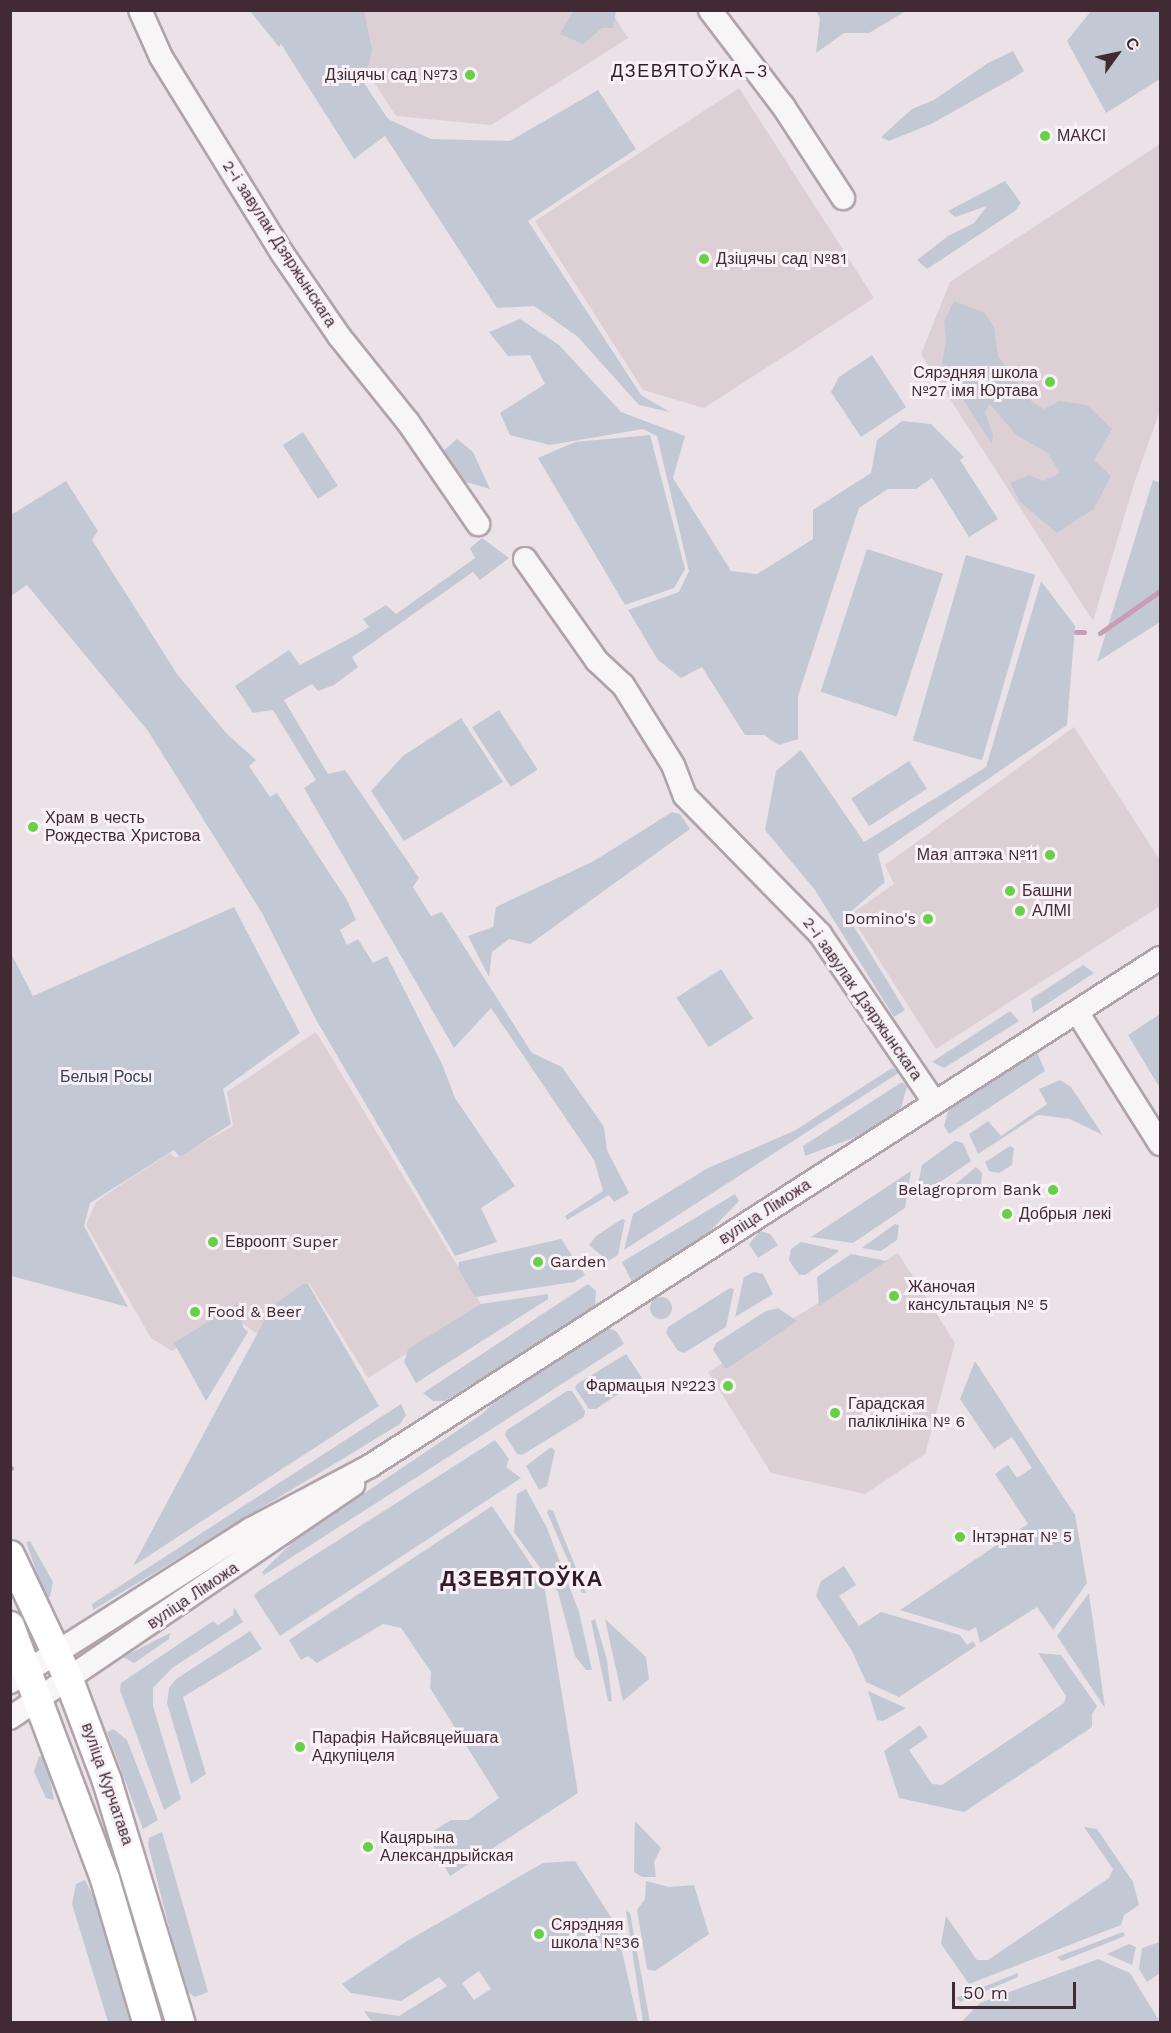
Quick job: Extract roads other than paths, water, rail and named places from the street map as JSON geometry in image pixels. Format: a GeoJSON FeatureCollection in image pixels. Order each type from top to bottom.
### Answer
{"type":"FeatureCollection","features":[{"type":"Feature","properties":{"kind":"main road","name":"вуліца Курчатава"},"geometry":{"type":"LineString","coordinates":[[10,1555],[69,1680],[136,1868],[180,2022]]}},
{"type":"Feature","properties":{"kind":"main road","name":"вуліца Курчатава"},"geometry":{"type":"LineString","coordinates":[[10,1626],[19,1676],[40,1699],[105,1880],[147,2022]]}},
{"type":"Feature","properties":{"kind":"street","name":"2-і завулак Дзяржынскага"},"geometry":{"type":"LineString","coordinates":[[140,10],[161,57],[282,253],[478,524]]}},
{"type":"Feature","properties":{"kind":"street"},"geometry":{"type":"LineString","coordinates":[[710,10],[783,106],[843,198]]}},
{"type":"Feature","properties":{"kind":"street","name":"2-і завулак Дзяржынскага"},"geometry":{"type":"LineString","coordinates":[[525,559],[597,662],[623,686],[673,765],[685,796],[820,934],[935,1103]]}},
{"type":"Feature","properties":{"kind":"street","name":"вуліца Ліможа"},"geometry":{"type":"LineString","coordinates":[[19,1676],[250,1529],[370,1466],[1161,958]]}},
{"type":"Feature","properties":{"kind":"street"},"geometry":{"type":"LineString","coordinates":[[1077,1012],[1161,1144]]}},
{"type":"Feature","properties":{"kind":"street","name":"вуліца Ліможа"},"geometry":{"type":"LineString","coordinates":[[10,1718],[347,1492],[370,1466]]}},
{"type":"Feature","properties":{"kind":"waterway"},"geometry":{"type":"LineString","coordinates":[[1100,633],[1160,591]]}},
{"type":"Feature","properties":{"kind":"waterway"},"geometry":{"type":"LineString","coordinates":[[1076,632],[1084,632]]}},
{"type":"Feature","properties":{"kind":"place","name":"Дзіцячы сад №73"},"geometry":{"type":"Point","coordinates":[470,75]}},
{"type":"Feature","properties":{"kind":"place","name":"МАКСІ"},"geometry":{"type":"Point","coordinates":[1045,136]}},
{"type":"Feature","properties":{"kind":"place","name":"Дзіцячы сад №81"},"geometry":{"type":"Point","coordinates":[704,259]}},
{"type":"Feature","properties":{"kind":"place","name":"Сярэдняя школа №27 імя Юртава"},"geometry":{"type":"Point","coordinates":[1050,382]}},
{"type":"Feature","properties":{"kind":"place","name":"Храм в честь Рождества Христова"},"geometry":{"type":"Point","coordinates":[33,827]}},
{"type":"Feature","properties":{"kind":"place","name":"Мая аптэка №11"},"geometry":{"type":"Point","coordinates":[1050,855]}},
{"type":"Feature","properties":{"kind":"place","name":"Башни"},"geometry":{"type":"Point","coordinates":[1010,891]}},
{"type":"Feature","properties":{"kind":"place","name":"АЛМІ"},"geometry":{"type":"Point","coordinates":[1020,911]}},
{"type":"Feature","properties":{"kind":"place","name":"Domino's"},"geometry":{"type":"Point","coordinates":[928,919]}},
{"type":"Feature","properties":{"kind":"place","name":"Belagroprom Bank"},"geometry":{"type":"Point","coordinates":[1053,1190]}},
{"type":"Feature","properties":{"kind":"place","name":"Добрыя лекі"},"geometry":{"type":"Point","coordinates":[1007,1214]}},
{"type":"Feature","properties":{"kind":"place","name":"Евроопт Super"},"geometry":{"type":"Point","coordinates":[213,1242]}},
{"type":"Feature","properties":{"kind":"place","name":"Garden"},"geometry":{"type":"Point","coordinates":[538,1262]}},
{"type":"Feature","properties":{"kind":"place","name":"Жаночая кансультацыя № 5"},"geometry":{"type":"Point","coordinates":[894,1296]}},
{"type":"Feature","properties":{"kind":"place","name":"Food & Beer"},"geometry":{"type":"Point","coordinates":[195,1312]}},
{"type":"Feature","properties":{"kind":"place","name":"Фармацыя №223"},"geometry":{"type":"Point","coordinates":[728,1386]}},
{"type":"Feature","properties":{"kind":"place","name":"Гарадская паліклініка № 6"},"geometry":{"type":"Point","coordinates":[835,1413]}},
{"type":"Feature","properties":{"kind":"place","name":"Інтэрнат № 5"},"geometry":{"type":"Point","coordinates":[960,1537]}},
{"type":"Feature","properties":{"kind":"place","name":"Парафія Найсвяцейшага Адкупіцеля"},"geometry":{"type":"Point","coordinates":[300,1747]}},
{"type":"Feature","properties":{"kind":"place","name":"Кацярына Александрыйская"},"geometry":{"type":"Point","coordinates":[368,1847]}},
{"type":"Feature","properties":{"kind":"place","name":"Сярэдняя школа №36"},"geometry":{"type":"Point","coordinates":[539,1934]}},
{"type":"Feature","properties":{"kind":"district","name":"ДЗЕВЯТОЎКА–3"},"geometry":{"type":"Point","coordinates":[690,71]}},
{"type":"Feature","properties":{"kind":"district","name":"ДЗЕВЯТОЎКА"},"geometry":{"type":"Point","coordinates":[522,1579]}},
{"type":"Feature","properties":{"kind":"park label","name":"Белыя Росы"},"geometry":{"type":"Point","coordinates":[106,1077]}}]}
